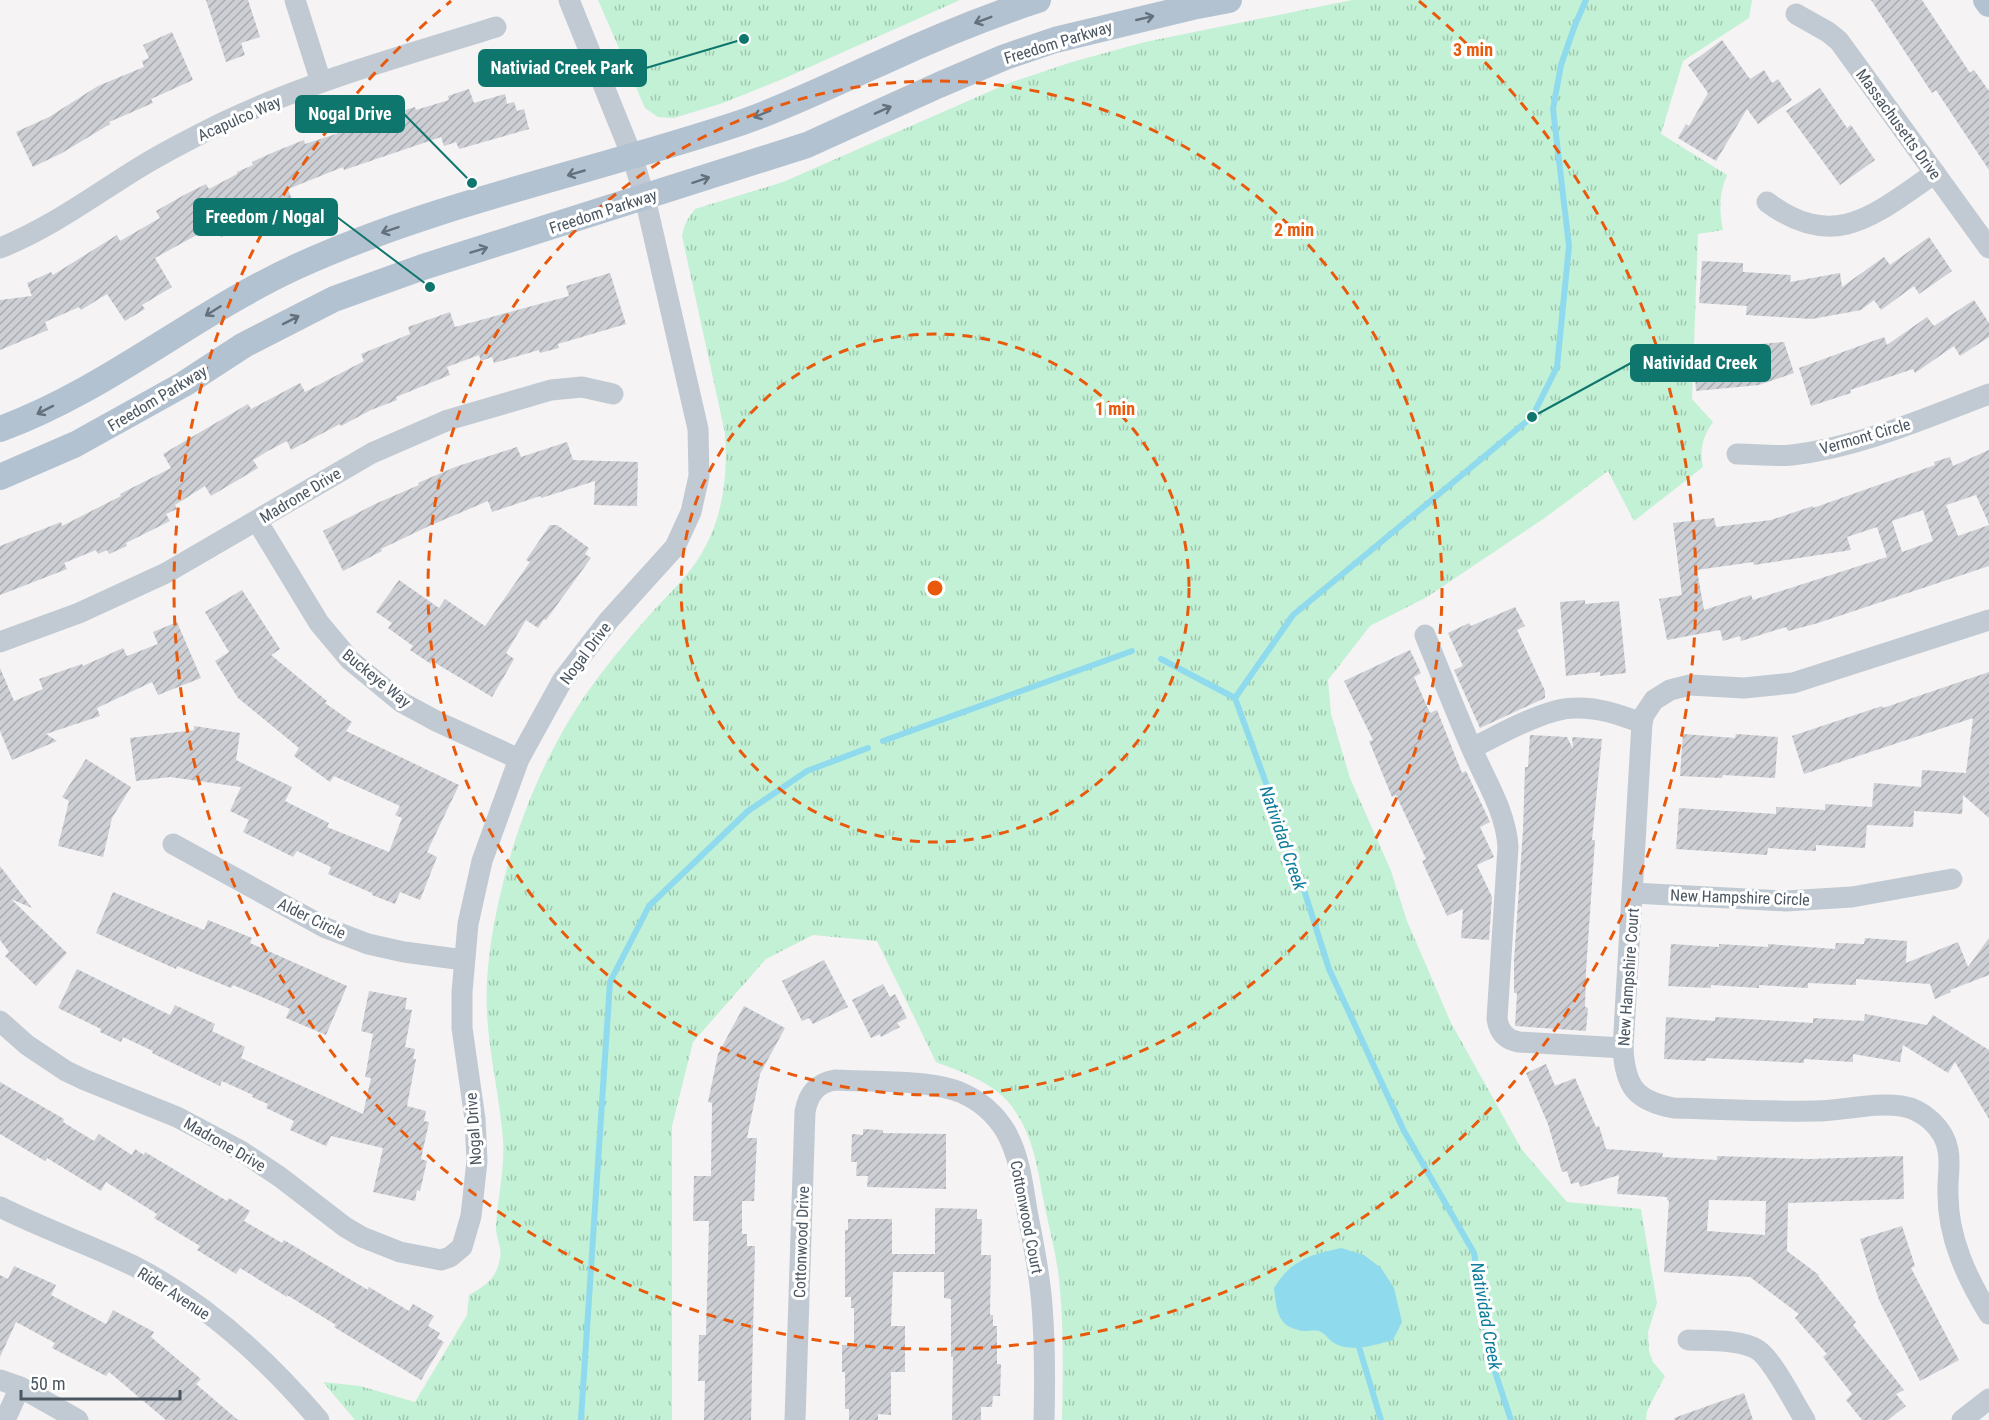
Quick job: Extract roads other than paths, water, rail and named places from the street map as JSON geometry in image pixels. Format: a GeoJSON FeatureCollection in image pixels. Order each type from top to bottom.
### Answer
{"type":"FeatureCollection","features":[{"type":"Feature","properties":{"kind":"main road"},"geometry":{"type":"LineString","coordinates":[[0,429],[25,420],[92,386],[239,295],[299,265],[382,232],[468,204],[742,122],[956,31],[1038,0]]}},
{"type":"Feature","properties":{"kind":"main road","name":"Freedom Parkway"},"geometry":{"type":"LineString","coordinates":[[0,477],[76,444],[184,384],[244,345],[334,299],[423,267],[807,145],[939,85],[1055,40],[1229,0]]}},
{"type":"Feature","properties":{"kind":"main road"},"geometry":{"type":"LineString","coordinates":[[1986,0],[1989,4]]}},
{"type":"Feature","properties":{"kind":"street"},"geometry":{"type":"LineString","coordinates":[[295,0],[321,82]]}},
{"type":"Feature","properties":{"kind":"street","name":"Nogal Drive"},"geometry":{"type":"LineString","coordinates":[[450,1257],[462,1247],[465,1240],[476,1184],[475,1119],[462,1028],[464,960],[468,924],[482,861],[519,759],[562,681],[609,620],[675,547],[691,512],[699,476],[698,429],[645,198],[632,156],[569,0]]}},
{"type":"Feature","properties":{"kind":"street","name":"Massachusetts Drive"},"geometry":{"type":"LineString","coordinates":[[1796,14],[1839,41],[1989,248]]}},
{"type":"Feature","properties":{"kind":"street","name":"Acapulco Way"},"geometry":{"type":"LineString","coordinates":[[0,248],[28,237],[62,219],[146,164],[222,123],[321,82],[496,27]]}},
{"type":"Feature","properties":{"kind":"street"},"geometry":{"type":"LineString","coordinates":[[1767,202],[1780,213],[1804,224],[1816,227],[1842,227],[1873,214],[1935,173]]}},
{"type":"Feature","properties":{"kind":"street","name":"Madrone Drive"},"geometry":{"type":"LineString","coordinates":[[0,642],[79,614],[166,573],[372,453],[448,420],[551,390],[582,387],[612,394]]}},
{"type":"Feature","properties":{"kind":"street","name":"Vermont Circle"},"geometry":{"type":"LineString","coordinates":[[1737,454],[1789,455],[1833,448],[1869,438],[1989,394]]}},
{"type":"Feature","properties":{"kind":"street","name":"Buckeye Way"},"geometry":{"type":"LineString","coordinates":[[256,521],[319,623],[350,660],[401,702],[438,722],[519,759]]}},
{"type":"Feature","properties":{"kind":"street","name":"New Hampshire Court"},"geometry":{"type":"LineString","coordinates":[[1989,620],[1793,683],[1744,688],[1690,685],[1670,690],[1654,700],[1644,715],[1642,723],[1634,893],[1623,1048],[1629,1084],[1636,1093],[1656,1104],[1674,1107],[1816,1112],[1902,1106],[1925,1116],[1943,1135],[1948,1149],[1947,1196],[1954,1239],[1967,1275],[1989,1314]]}},
{"type":"Feature","properties":{"kind":"street"},"geometry":{"type":"LineString","coordinates":[[1425,635],[1508,833],[1498,1026],[1507,1037],[1519,1042],[1623,1048]]}},
{"type":"Feature","properties":{"kind":"street"},"geometry":{"type":"LineString","coordinates":[[1472,748],[1541,716],[1573,708],[1612,712],[1642,723]]}},
{"type":"Feature","properties":{"kind":"street","name":"Alder Circle"},"geometry":{"type":"LineString","coordinates":[[173,844],[326,928],[368,944],[404,952],[464,960]]}},
{"type":"Feature","properties":{"kind":"street","name":"New Hampshire Circle"},"geometry":{"type":"LineString","coordinates":[[1634,893],[1786,901],[1861,896],[1952,879]]}},
{"type":"Feature","properties":{"kind":"street","name":"Madrone Drive"},"geometry":{"type":"LineString","coordinates":[[0,1021],[27,1045],[66,1071],[177,1117],[241,1150],[345,1227],[362,1237],[379,1245],[410,1254],[441,1260],[450,1257]]}},
{"type":"Feature","properties":{"kind":"street","name":"Cottonwood Drive"},"geometry":{"type":"LineString","coordinates":[[795,1420],[805,1112],[807,1102],[816,1088],[835,1080]]}},
{"type":"Feature","properties":{"kind":"street","name":"Cottonwood Court"},"geometry":{"type":"LineString","coordinates":[[835,1080],[920,1083],[951,1088],[984,1106],[993,1114],[1006,1133],[1022,1179],[1039,1276],[1044,1339],[1044,1420]]}},
{"type":"Feature","properties":{"kind":"street","name":"Rider Avenue"},"geometry":{"type":"LineString","coordinates":[[0,1207],[111,1256],[170,1287],[252,1350],[319,1420]]}},
{"type":"Feature","properties":{"kind":"street"},"geometry":{"type":"LineString","coordinates":[[1688,1340],[1735,1343],[1757,1349],[1769,1362],[1805,1420]]}},
{"type":"Feature","properties":{"kind":"street"},"geometry":{"type":"LineString","coordinates":[[4,1420],[10,1384],[78,1420]]}},
{"type":"Feature","properties":{"kind":"street"},"geometry":{"type":"LineString","coordinates":[[1962,1420],[1989,1399]]}},
{"type":"Feature","properties":{"kind":"water"},"geometry":{"type":"Polygon","coordinates":[[[1341,1248],[1364,1255],[1381,1268],[1394,1288],[1402,1322],[1393,1340],[1355,1348],[1341,1346],[1319,1331],[1305,1331],[1289,1326],[1280,1317],[1274,1288],[1287,1271],[1311,1256],[1341,1248]]]}},
{"type":"Feature","properties":{"kind":"waterway","name":"Natividad Creek"},"geometry":{"type":"LineString","coordinates":[[1235,698],[1293,615],[1532,417],[1557,367],[1569,246],[1553,109],[1561,65],[1586,0]]}},
{"type":"Feature","properties":{"kind":"waterway"},"geometry":{"type":"LineString","coordinates":[[883,741],[1132,651]]}},
{"type":"Feature","properties":{"kind":"waterway"},"geometry":{"type":"LineString","coordinates":[[1161,659],[1235,698]]}},
{"type":"Feature","properties":{"kind":"waterway","name":"Natividad Creek"},"geometry":{"type":"LineString","coordinates":[[1235,698],[1298,871],[1329,969],[1404,1131],[1474,1253],[1490,1357],[1511,1420]]}},
{"type":"Feature","properties":{"kind":"waterway"},"geometry":{"type":"LineString","coordinates":[[581,1419],[610,982],[649,906],[748,811],[807,771],[868,748]]}},
{"type":"Feature","properties":{"kind":"waterway"},"geometry":{"type":"LineString","coordinates":[[1359,1347],[1381,1420]]}},
{"type":"Feature","properties":{"kind":"place","name":"Nativiad Creek Park"},"geometry":{"type":"Point","coordinates":[744,39]}},
{"type":"Feature","properties":{"kind":"place","name":"Nogal Drive"},"geometry":{"type":"Point","coordinates":[472,183]}},
{"type":"Feature","properties":{"kind":"place","name":"Freedom / Nogal"},"geometry":{"type":"Point","coordinates":[430,287]}},
{"type":"Feature","properties":{"kind":"place","name":"Natividad Creek"},"geometry":{"type":"Point","coordinates":[1532,417]}}]}
